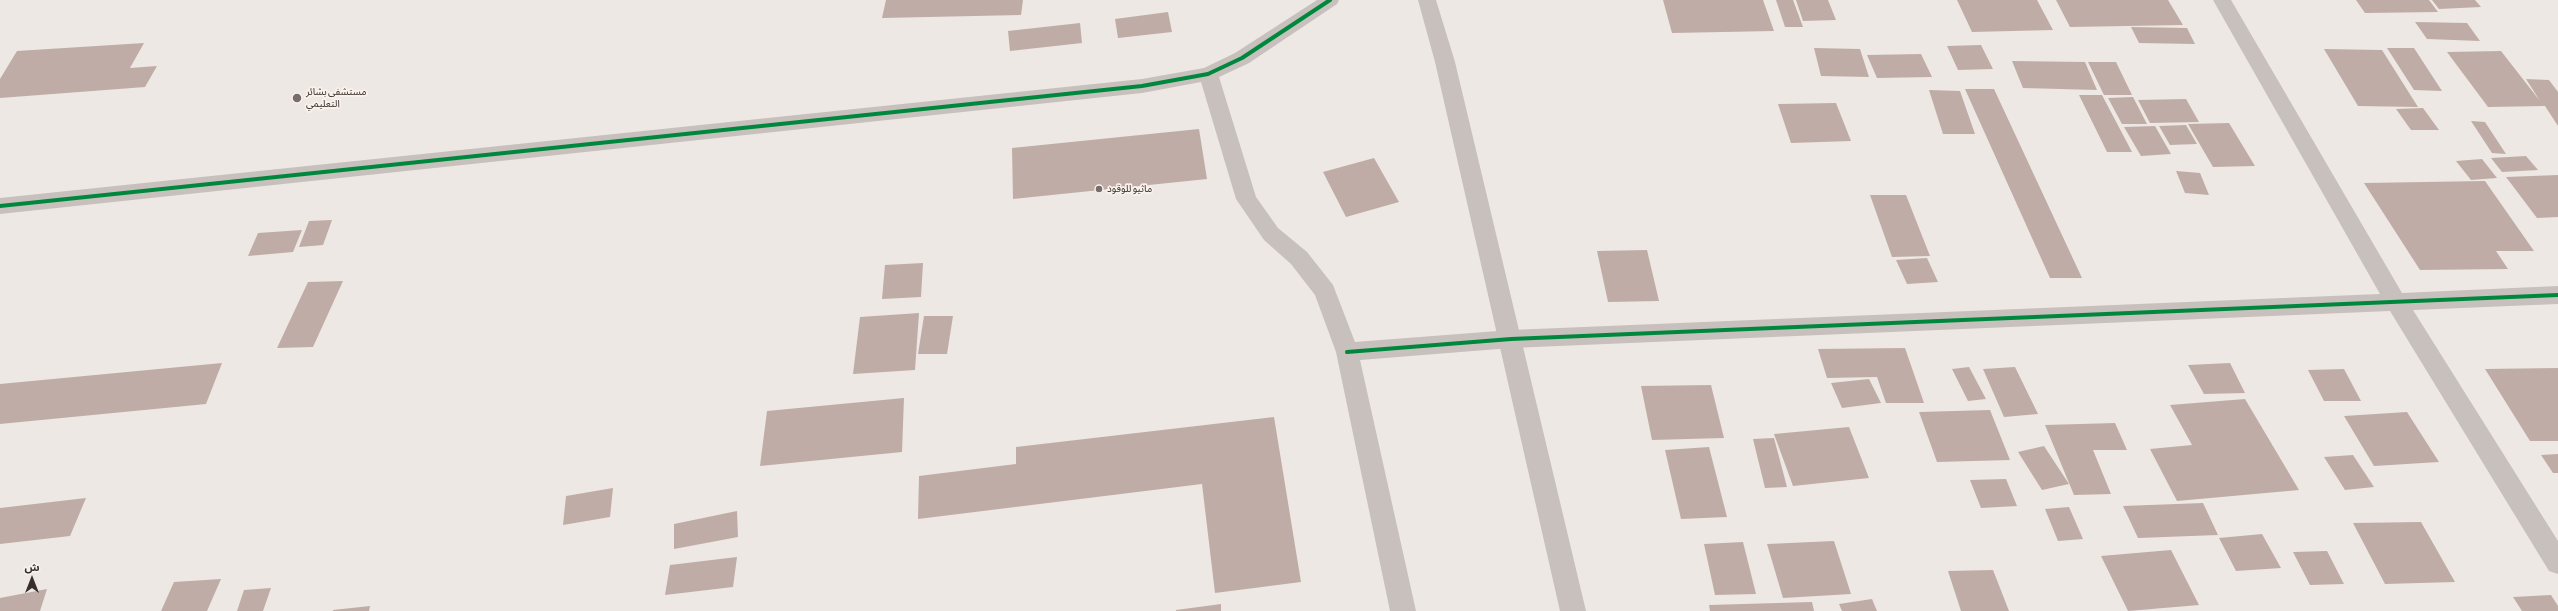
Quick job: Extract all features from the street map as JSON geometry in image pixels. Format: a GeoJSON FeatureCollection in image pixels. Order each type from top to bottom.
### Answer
{"type":"FeatureCollection","features":[{"type":"Feature","properties":{"kind":"street"},"geometry":{"type":"LineString","coordinates":[[0,206],[1142,86],[1208,74],[1242,58],[1330,0]]}},
{"type":"Feature","properties":{"kind":"street"},"geometry":{"type":"LineString","coordinates":[[1428,0],[1445,62],[1574,611]]}},
{"type":"Feature","properties":{"kind":"street"},"geometry":{"type":"LineString","coordinates":[[2222,0],[2397,303],[2558,563]]}},
{"type":"Feature","properties":{"kind":"street"},"geometry":{"type":"LineString","coordinates":[[1208,74],[1246,199],[1271,234],[1299,258],[1324,291],[1347,352],[1403,611]]}},
{"type":"Feature","properties":{"kind":"street"},"geometry":{"type":"LineString","coordinates":[[1347,352],[1511,340],[2558,295]]}},
{"type":"Feature","properties":{"kind":"building"},"geometry":{"type":"Polygon","coordinates":[[[886,0],[1023,0],[1021,15],[882,18],[886,0]]]}},
{"type":"Feature","properties":{"kind":"building"},"geometry":{"type":"Polygon","coordinates":[[[1663,0],[1763,0],[1774,31],[1672,33],[1663,0]]]}},
{"type":"Feature","properties":{"kind":"building"},"geometry":{"type":"Polygon","coordinates":[[[1776,0],[1793,0],[1803,27],[1785,27],[1776,0]]]}},
{"type":"Feature","properties":{"kind":"building"},"geometry":{"type":"Polygon","coordinates":[[[1796,0],[1828,0],[1836,20],[1803,21],[1796,0]]]}},
{"type":"Feature","properties":{"kind":"building"},"geometry":{"type":"Polygon","coordinates":[[[1957,0],[2037,0],[2053,30],[1972,32],[1957,0]]]}},
{"type":"Feature","properties":{"kind":"building"},"geometry":{"type":"Polygon","coordinates":[[[2056,0],[2168,0],[2183,25],[2070,27],[2056,0]]]}},
{"type":"Feature","properties":{"kind":"building"},"geometry":{"type":"Polygon","coordinates":[[[2356,0],[2429,0],[2438,12],[2365,13],[2356,0]]]}},
{"type":"Feature","properties":{"kind":"building"},"geometry":{"type":"Polygon","coordinates":[[[2432,0],[2475,0],[2481,7],[2439,9],[2432,0]]]}},
{"type":"Feature","properties":{"kind":"building"},"geometry":{"type":"Polygon","coordinates":[[[1168,12],[1172,32],[1118,38],[1115,19],[1168,12]]]}},
{"type":"Feature","properties":{"kind":"building"},"geometry":{"type":"Polygon","coordinates":[[[2415,22],[2467,23],[2480,41],[2427,39],[2415,22]]]}},
{"type":"Feature","properties":{"kind":"building"},"geometry":{"type":"Polygon","coordinates":[[[1080,23],[1082,43],[1010,51],[1008,31],[1080,23]]]}},
{"type":"Feature","properties":{"kind":"building"},"geometry":{"type":"Polygon","coordinates":[[[2131,27],[2187,28],[2195,44],[2139,43],[2131,27]]]}},
{"type":"Feature","properties":{"kind":"building"},"geometry":{"type":"Polygon","coordinates":[[[144,43],[130,68],[157,66],[145,87],[0,98],[0,79],[17,51],[144,43]]]}},
{"type":"Feature","properties":{"kind":"building"},"geometry":{"type":"Polygon","coordinates":[[[1981,45],[1993,69],[1958,70],[1947,46],[1981,45]]]}},
{"type":"Feature","properties":{"kind":"building"},"geometry":{"type":"Polygon","coordinates":[[[1814,48],[1860,49],[1869,77],[1821,76],[1814,48]]]}},
{"type":"Feature","properties":{"kind":"building"},"geometry":{"type":"Polygon","coordinates":[[[2387,48],[2414,48],[2442,91],[2414,90],[2387,48]]]}},
{"type":"Feature","properties":{"kind":"building"},"geometry":{"type":"Polygon","coordinates":[[[2324,49],[2382,50],[2418,107],[2358,106],[2324,49]]]}},
{"type":"Feature","properties":{"kind":"building"},"geometry":{"type":"Polygon","coordinates":[[[2501,51],[2540,101],[2526,79],[2549,80],[2558,92],[2558,126],[2545,106],[2488,107],[2447,52],[2501,51]]]}},
{"type":"Feature","properties":{"kind":"building"},"geometry":{"type":"Polygon","coordinates":[[[1921,54],[1932,77],[1877,78],[1867,55],[1921,54]]]}},
{"type":"Feature","properties":{"kind":"building"},"geometry":{"type":"Polygon","coordinates":[[[2012,61],[2085,62],[2097,90],[2023,88],[2012,61]]]}},
{"type":"Feature","properties":{"kind":"building"},"geometry":{"type":"Polygon","coordinates":[[[2088,62],[2116,62],[2132,95],[2104,95],[2088,62]]]}},
{"type":"Feature","properties":{"kind":"building"},"geometry":{"type":"Polygon","coordinates":[[[1965,89],[1994,89],[2082,278],[2050,278],[1965,89]]]}},
{"type":"Feature","properties":{"kind":"building"},"geometry":{"type":"Polygon","coordinates":[[[1929,90],[1960,91],[1975,134],[1943,134],[1929,90]]]}},
{"type":"Feature","properties":{"kind":"building"},"geometry":{"type":"Polygon","coordinates":[[[2079,95],[2102,95],[2132,152],[2107,152],[2079,95]]]}},
{"type":"Feature","properties":{"kind":"building"},"geometry":{"type":"Polygon","coordinates":[[[2133,97],[2147,124],[2122,124],[2108,98],[2133,97]]]}},
{"type":"Feature","properties":{"kind":"building"},"geometry":{"type":"Polygon","coordinates":[[[2186,99],[2199,122],[2150,123],[2138,100],[2186,99]]]}},
{"type":"Feature","properties":{"kind":"building"},"geometry":{"type":"Polygon","coordinates":[[[1836,103],[1851,141],[1791,143],[1778,104],[1836,103]]]}},
{"type":"Feature","properties":{"kind":"building"},"geometry":{"type":"Polygon","coordinates":[[[2423,108],[2439,130],[2411,130],[2396,109],[2423,108]]]}},
{"type":"Feature","properties":{"kind":"building"},"geometry":{"type":"Polygon","coordinates":[[[2471,121],[2485,122],[2506,154],[2492,153],[2471,121]]]}},
{"type":"Feature","properties":{"kind":"building"},"geometry":{"type":"Polygon","coordinates":[[[2229,123],[2255,166],[2213,167],[2188,124],[2229,123]]]}},
{"type":"Feature","properties":{"kind":"building"},"geometry":{"type":"Polygon","coordinates":[[[2186,125],[2197,144],[2170,145],[2159,126],[2186,125]]]}},
{"type":"Feature","properties":{"kind":"building"},"geometry":{"type":"Polygon","coordinates":[[[2155,126],[2171,154],[2141,156],[2124,127],[2155,126]]]}},
{"type":"Feature","properties":{"kind":"building"},"geometry":{"type":"Polygon","coordinates":[[[1199,129],[1207,179],[1013,199],[1012,148],[1199,129]]]}},
{"type":"Feature","properties":{"kind":"building"},"geometry":{"type":"Polygon","coordinates":[[[2526,156],[2538,170],[2502,172],[2491,158],[2526,156]]]}},
{"type":"Feature","properties":{"kind":"building"},"geometry":{"type":"Polygon","coordinates":[[[1374,158],[1399,202],[1346,217],[1323,172],[1374,158]]]}},
{"type":"Feature","properties":{"kind":"building"},"geometry":{"type":"Polygon","coordinates":[[[2482,159],[2497,178],[2471,180],[2456,161],[2482,159]]]}},
{"type":"Feature","properties":{"kind":"building"},"geometry":{"type":"Polygon","coordinates":[[[2176,171],[2200,173],[2209,195],[2185,193],[2176,171]]]}},
{"type":"Feature","properties":{"kind":"building"},"geometry":{"type":"Polygon","coordinates":[[[2558,175],[2558,217],[2537,218],[2506,177],[2558,175]]]}},
{"type":"Feature","properties":{"kind":"building"},"geometry":{"type":"Polygon","coordinates":[[[2485,181],[2534,251],[2496,251],[2508,269],[2420,270],[2364,183],[2485,181]]]}},
{"type":"Feature","properties":{"kind":"building"},"geometry":{"type":"Polygon","coordinates":[[[1870,195],[1906,195],[1930,256],[1892,257],[1870,195]]]}},
{"type":"Feature","properties":{"kind":"building"},"geometry":{"type":"Polygon","coordinates":[[[332,220],[323,245],[299,247],[309,221],[332,220]]]}},
{"type":"Feature","properties":{"kind":"building"},"geometry":{"type":"Polygon","coordinates":[[[302,230],[293,252],[248,256],[258,233],[302,230]]]}},
{"type":"Feature","properties":{"kind":"building"},"geometry":{"type":"Polygon","coordinates":[[[1647,250],[1659,301],[1608,302],[1597,251],[1647,250]]]}},
{"type":"Feature","properties":{"kind":"building"},"geometry":{"type":"Polygon","coordinates":[[[1927,258],[1938,282],[1907,284],[1896,260],[1927,258]]]}},
{"type":"Feature","properties":{"kind":"building"},"geometry":{"type":"Polygon","coordinates":[[[923,263],[921,297],[882,299],[885,265],[923,263]]]}},
{"type":"Feature","properties":{"kind":"building"},"geometry":{"type":"Polygon","coordinates":[[[343,281],[313,347],[277,348],[308,282],[343,281]]]}},
{"type":"Feature","properties":{"kind":"building"},"geometry":{"type":"Polygon","coordinates":[[[919,313],[915,370],[853,374],[860,317],[919,313]]]}},
{"type":"Feature","properties":{"kind":"building"},"geometry":{"type":"Polygon","coordinates":[[[924,316],[953,316],[947,354],[918,354],[924,316]]]}},
{"type":"Feature","properties":{"kind":"building"},"geometry":{"type":"Polygon","coordinates":[[[1905,348],[1924,403],[1886,403],[1877,377],[1827,378],[1818,349],[1905,348]]]}},
{"type":"Feature","properties":{"kind":"building"},"geometry":{"type":"Polygon","coordinates":[[[222,363],[206,404],[0,424],[0,384],[222,363]]]}},
{"type":"Feature","properties":{"kind":"building"},"geometry":{"type":"Polygon","coordinates":[[[2230,363],[2245,393],[2204,394],[2188,365],[2230,363]]]}},
{"type":"Feature","properties":{"kind":"building"},"geometry":{"type":"Polygon","coordinates":[[[1969,367],[1986,399],[1968,401],[1952,369],[1969,367]]]}},
{"type":"Feature","properties":{"kind":"building"},"geometry":{"type":"Polygon","coordinates":[[[2015,367],[2038,414],[2004,417],[1983,369],[2015,367]]]}},
{"type":"Feature","properties":{"kind":"building"},"geometry":{"type":"Polygon","coordinates":[[[2558,368],[2558,441],[2530,441],[2485,369],[2558,368]]]}},
{"type":"Feature","properties":{"kind":"building"},"geometry":{"type":"Polygon","coordinates":[[[2344,369],[2361,401],[2324,401],[2308,370],[2344,369]]]}},
{"type":"Feature","properties":{"kind":"building"},"geometry":{"type":"Polygon","coordinates":[[[1869,379],[1881,403],[1842,408],[1831,383],[1869,379]]]}},
{"type":"Feature","properties":{"kind":"building"},"geometry":{"type":"Polygon","coordinates":[[[1711,385],[1724,438],[1652,440],[1641,386],[1711,385]]]}},
{"type":"Feature","properties":{"kind":"building"},"geometry":{"type":"Polygon","coordinates":[[[904,398],[902,452],[760,466],[767,411],[904,398]]]}},
{"type":"Feature","properties":{"kind":"building"},"geometry":{"type":"Polygon","coordinates":[[[2245,399],[2299,490],[2177,501],[2150,449],[2192,445],[2170,405],[2245,399]]]}},
{"type":"Feature","properties":{"kind":"building"},"geometry":{"type":"Polygon","coordinates":[[[1990,410],[2010,460],[1937,462],[1919,412],[1990,410]]]}},
{"type":"Feature","properties":{"kind":"building"},"geometry":{"type":"Polygon","coordinates":[[[2407,412],[2439,462],[2374,466],[2344,416],[2407,412]]]}},
{"type":"Feature","properties":{"kind":"building"},"geometry":{"type":"Polygon","coordinates":[[[1274,417],[1301,582],[1215,593],[1202,484],[918,519],[919,476],[1016,464],[1016,447],[1274,417]]]}},
{"type":"Feature","properties":{"kind":"building"},"geometry":{"type":"Polygon","coordinates":[[[2115,423],[2127,450],[2093,450],[2111,494],[2074,495],[2045,425],[2115,423]]]}},
{"type":"Feature","properties":{"kind":"building"},"geometry":{"type":"Polygon","coordinates":[[[1849,427],[1869,478],[1793,486],[1774,434],[1849,427]]]}},
{"type":"Feature","properties":{"kind":"building"},"geometry":{"type":"Polygon","coordinates":[[[1774,438],[1787,487],[1765,488],[1753,439],[1774,438]]]}},
{"type":"Feature","properties":{"kind":"building"},"geometry":{"type":"Polygon","coordinates":[[[2044,446],[2069,484],[2042,490],[2018,452],[2044,446]]]}},
{"type":"Feature","properties":{"kind":"building"},"geometry":{"type":"Polygon","coordinates":[[[1709,447],[1727,517],[1681,519],[1665,450],[1709,447]]]}},
{"type":"Feature","properties":{"kind":"building"},"geometry":{"type":"Polygon","coordinates":[[[2558,454],[2558,473],[2553,473],[2541,455],[2558,454]]]}},
{"type":"Feature","properties":{"kind":"building"},"geometry":{"type":"Polygon","coordinates":[[[2353,455],[2374,487],[2345,490],[2324,457],[2353,455]]]}},
{"type":"Feature","properties":{"kind":"building"},"geometry":{"type":"Polygon","coordinates":[[[2006,479],[2017,506],[1981,508],[1970,480],[2006,479]]]}},
{"type":"Feature","properties":{"kind":"building"},"geometry":{"type":"Polygon","coordinates":[[[613,488],[610,517],[563,525],[566,496],[613,488]]]}},
{"type":"Feature","properties":{"kind":"building"},"geometry":{"type":"Polygon","coordinates":[[[86,498],[70,536],[0,544],[0,508],[86,498]]]}},
{"type":"Feature","properties":{"kind":"building"},"geometry":{"type":"Polygon","coordinates":[[[2203,503],[2218,535],[2138,538],[2123,506],[2203,503]]]}},
{"type":"Feature","properties":{"kind":"building"},"geometry":{"type":"Polygon","coordinates":[[[2069,507],[2083,539],[2058,541],[2045,509],[2069,507]]]}},
{"type":"Feature","properties":{"kind":"building"},"geometry":{"type":"Polygon","coordinates":[[[737,511],[738,537],[674,549],[674,524],[737,511]]]}},
{"type":"Feature","properties":{"kind":"building"},"geometry":{"type":"Polygon","coordinates":[[[2421,522],[2455,582],[2385,584],[2353,523],[2421,522]]]}},
{"type":"Feature","properties":{"kind":"building"},"geometry":{"type":"Polygon","coordinates":[[[2262,534],[2281,568],[2236,571],[2219,538],[2262,534]]]}},
{"type":"Feature","properties":{"kind":"building"},"geometry":{"type":"Polygon","coordinates":[[[1834,541],[1851,594],[1783,598],[1767,544],[1834,541]]]}},
{"type":"Feature","properties":{"kind":"building"},"geometry":{"type":"Polygon","coordinates":[[[1743,542],[1756,594],[1715,595],[1704,544],[1743,542]]]}},
{"type":"Feature","properties":{"kind":"building"},"geometry":{"type":"Polygon","coordinates":[[[2171,550],[2199,605],[2128,611],[2101,556],[2171,550]]]}},
{"type":"Feature","properties":{"kind":"building"},"geometry":{"type":"Polygon","coordinates":[[[2327,551],[2344,584],[2310,585],[2293,552],[2327,551]]]}},
{"type":"Feature","properties":{"kind":"building"},"geometry":{"type":"Polygon","coordinates":[[[737,557],[733,587],[665,595],[670,565],[737,557]]]}},
{"type":"Feature","properties":{"kind":"building"},"geometry":{"type":"Polygon","coordinates":[[[1993,570],[2009,611],[1961,611],[1948,571],[1993,570]]]}},
{"type":"Feature","properties":{"kind":"building"},"geometry":{"type":"Polygon","coordinates":[[[221,579],[207,611],[161,611],[174,582],[221,579]]]}},
{"type":"Feature","properties":{"kind":"building"},"geometry":{"type":"Polygon","coordinates":[[[271,588],[263,611],[237,611],[244,590],[271,588]]]}},
{"type":"Feature","properties":{"kind":"building"},"geometry":{"type":"Polygon","coordinates":[[[47,589],[40,611],[0,611],[0,598],[47,589]]]}},
{"type":"Feature","properties":{"kind":"building"},"geometry":{"type":"Polygon","coordinates":[[[2551,595],[2558,606],[2558,611],[2522,611],[2513,597],[2551,595]]]}},
{"type":"Feature","properties":{"kind":"building"},"geometry":{"type":"Polygon","coordinates":[[[1872,599],[1877,611],[1842,611],[1839,604],[1872,599]]]}},
{"type":"Feature","properties":{"kind":"building"},"geometry":{"type":"Polygon","coordinates":[[[1812,602],[1814,611],[1710,611],[1709,605],[1812,602]]]}},
{"type":"Feature","properties":{"kind":"building"},"geometry":{"type":"Polygon","coordinates":[[[1221,604],[1221,611],[1176,611],[1176,610],[1221,604]]]}},
{"type":"Feature","properties":{"kind":"building"},"geometry":{"type":"Polygon","coordinates":[[[370,606],[369,611],[333,611],[333,610],[370,606]]]}},
{"type":"Feature","properties":{"kind":"cycle path"},"geometry":{"type":"LineString","coordinates":[[0,206],[1142,86],[1208,74],[1242,58],[1330,0]]}},
{"type":"Feature","properties":{"kind":"cycle path"},"geometry":{"type":"LineString","coordinates":[[1347,352],[1511,339],[2558,295]]}},
{"type":"Feature","properties":{"kind":"place","name":"مستشفى بشائر التعليمي"},"geometry":{"type":"Point","coordinates":[297,98]}},
{"type":"Feature","properties":{"kind":"place","name":"ماثيو للوقود"},"geometry":{"type":"Point","coordinates":[1099,189]}}]}
